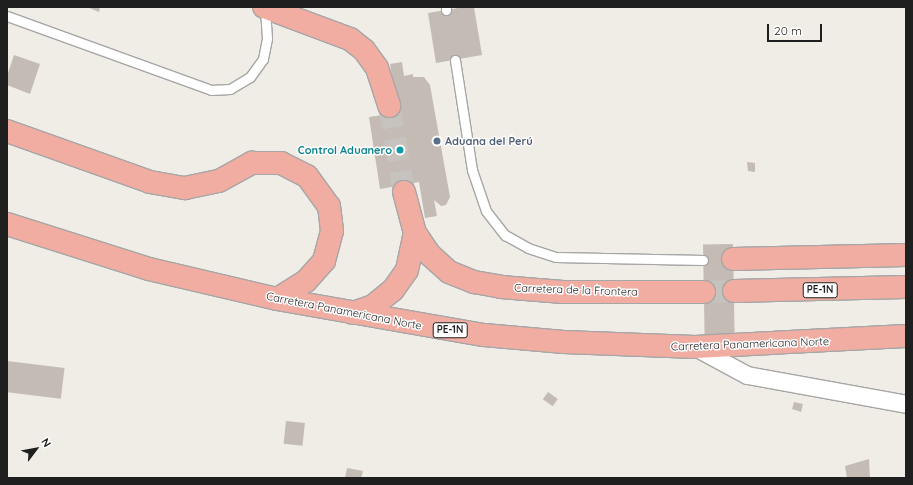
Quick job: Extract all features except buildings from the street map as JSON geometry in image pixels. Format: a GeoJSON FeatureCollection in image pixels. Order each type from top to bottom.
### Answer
{"type":"FeatureCollection","features":[{"type":"Feature","properties":{"kind":"highway"},"geometry":{"type":"LineString","coordinates":[[264,7],[350,39],[364,50],[377,68],[389,106]]}},
{"type":"Feature","properties":{"kind":"highway"},"geometry":{"type":"LineString","coordinates":[[7,131],[150,182],[185,188],[219,181],[252,163],[281,163],[307,176],[329,206],[332,231],[324,261],[306,281],[277,299]]}},
{"type":"Feature","properties":{"kind":"highway","name":"Carretera de la Frontera"},"geometry":{"type":"LineString","coordinates":[[404,192],[415,233],[429,254],[449,272],[474,282],[501,288],[563,292],[704,292]]}},
{"type":"Feature","properties":{"kind":"highway","name":"Carretera Panamericana Norte"},"geometry":{"type":"LineString","coordinates":[[7,224],[149,269],[277,299],[484,335],[564,342],[695,347],[906,336]]}},
{"type":"Feature","properties":{"kind":"highway"},"geometry":{"type":"LineString","coordinates":[[353,313],[373,306],[393,290],[407,270],[415,233]]}},
{"type":"Feature","properties":{"kind":"highway"},"geometry":{"type":"LineString","coordinates":[[733,260],[906,256]]}},
{"type":"Feature","properties":{"kind":"highway","name":"PE-1N"},"geometry":{"type":"LineString","coordinates":[[734,291],[906,287]]}},
{"type":"Feature","properties":{"kind":"street"},"geometry":{"type":"LineString","coordinates":[[695,347],[747,375],[906,404]]}},
{"type":"Feature","properties":{"kind":"lane"},"geometry":{"type":"LineString","coordinates":[[7,16],[211,90],[230,88],[250,77],[263,59],[267,38],[264,7]]}},
{"type":"Feature","properties":{"kind":"lane"},"geometry":{"type":"LineString","coordinates":[[455,60],[472,170],[486,211],[505,235],[528,248],[556,257],[703,260]]}},
{"type":"Feature","properties":{"kind":"tunnel"},"geometry":{"type":"LineString","coordinates":[[389,106],[404,192]]}},
{"type":"Feature","properties":{"kind":"tunnel"},"geometry":{"type":"LineString","coordinates":[[704,292],[734,291]]}},
{"type":"Feature","properties":{"kind":"place","name":"Aduana del Perú"},"geometry":{"type":"Point","coordinates":[437,141]}},
{"type":"Feature","properties":{"kind":"place","name":"Control Aduanero"},"geometry":{"type":"Point","coordinates":[400,150]}}]}
